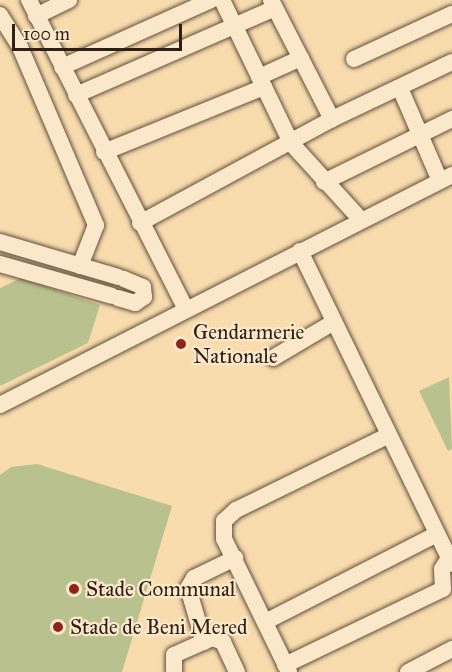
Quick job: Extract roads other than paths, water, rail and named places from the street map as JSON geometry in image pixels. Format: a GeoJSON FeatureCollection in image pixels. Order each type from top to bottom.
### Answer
{"type":"FeatureCollection","features":[{"type":"Feature","properties":{"kind":"street"},"geometry":{"type":"LineString","coordinates":[[29,0],[186,310]]}},
{"type":"Feature","properties":{"kind":"street"},"geometry":{"type":"LineString","coordinates":[[36,16],[69,0]]}},
{"type":"Feature","properties":{"kind":"street"},"geometry":{"type":"LineString","coordinates":[[62,67],[212,0]]}},
{"type":"Feature","properties":{"kind":"street"},"geometry":{"type":"LineString","coordinates":[[222,0],[291,143],[324,182],[361,220]]}},
{"type":"Feature","properties":{"kind":"street"},"geometry":{"type":"LineString","coordinates":[[76,95],[235,27],[273,4],[332,119]]}},
{"type":"Feature","properties":{"kind":"street"},"geometry":{"type":"LineString","coordinates":[[354,59],[452,14]]}},
{"type":"Feature","properties":{"kind":"street"},"geometry":{"type":"LineString","coordinates":[[0,15],[20,47],[96,225],[80,266]]}},
{"type":"Feature","properties":{"kind":"street"},"geometry":{"type":"LineString","coordinates":[[104,152],[261,82],[301,58]]}},
{"type":"Feature","properties":{"kind":"street"},"geometry":{"type":"LineString","coordinates":[[140,223],[332,119],[452,62]]}},
{"type":"Feature","properties":{"kind":"street"},"geometry":{"type":"LineString","coordinates":[[0,405],[446,178],[420,135],[400,88]]}},
{"type":"Feature","properties":{"kind":"street"},"geometry":{"type":"LineString","coordinates":[[324,182],[452,119]]}},
{"type":"Feature","properties":{"kind":"street"},"geometry":{"type":"LineString","coordinates":[[0,242],[141,285],[145,294],[135,303],[0,264]]}},
{"type":"Feature","properties":{"kind":"street"},"geometry":{"type":"LineString","coordinates":[[300,251],[451,561],[442,569],[443,589],[287,668],[224,539],[224,521],[236,510],[389,435]]}},
{"type":"Feature","properties":{"kind":"street"},"geometry":{"type":"LineString","coordinates":[[273,358],[334,322]]}},
{"type":"Feature","properties":{"kind":"street"},"geometry":{"type":"LineString","coordinates":[[265,622],[437,534]]}},
{"type":"Feature","properties":{"kind":"street"},"geometry":{"type":"LineString","coordinates":[[204,642],[188,588],[194,578],[235,558]]}},
{"type":"Feature","properties":{"kind":"street"},"geometry":{"type":"LineString","coordinates":[[174,672],[174,655],[204,642],[223,642],[237,672]]}},
{"type":"Feature","properties":{"kind":"street"},"geometry":{"type":"LineString","coordinates":[[408,672],[452,649]]}},
{"type":"Feature","properties":{"kind":"place","name":"Gendarmerie Nationale"},"geometry":{"type":"Point","coordinates":[181,344]}},
{"type":"Feature","properties":{"kind":"place","name":"Stade Communal"},"geometry":{"type":"Point","coordinates":[74,589]}},
{"type":"Feature","properties":{"kind":"place","name":"Stade de Beni Mered"},"geometry":{"type":"Point","coordinates":[58,627]}}]}
